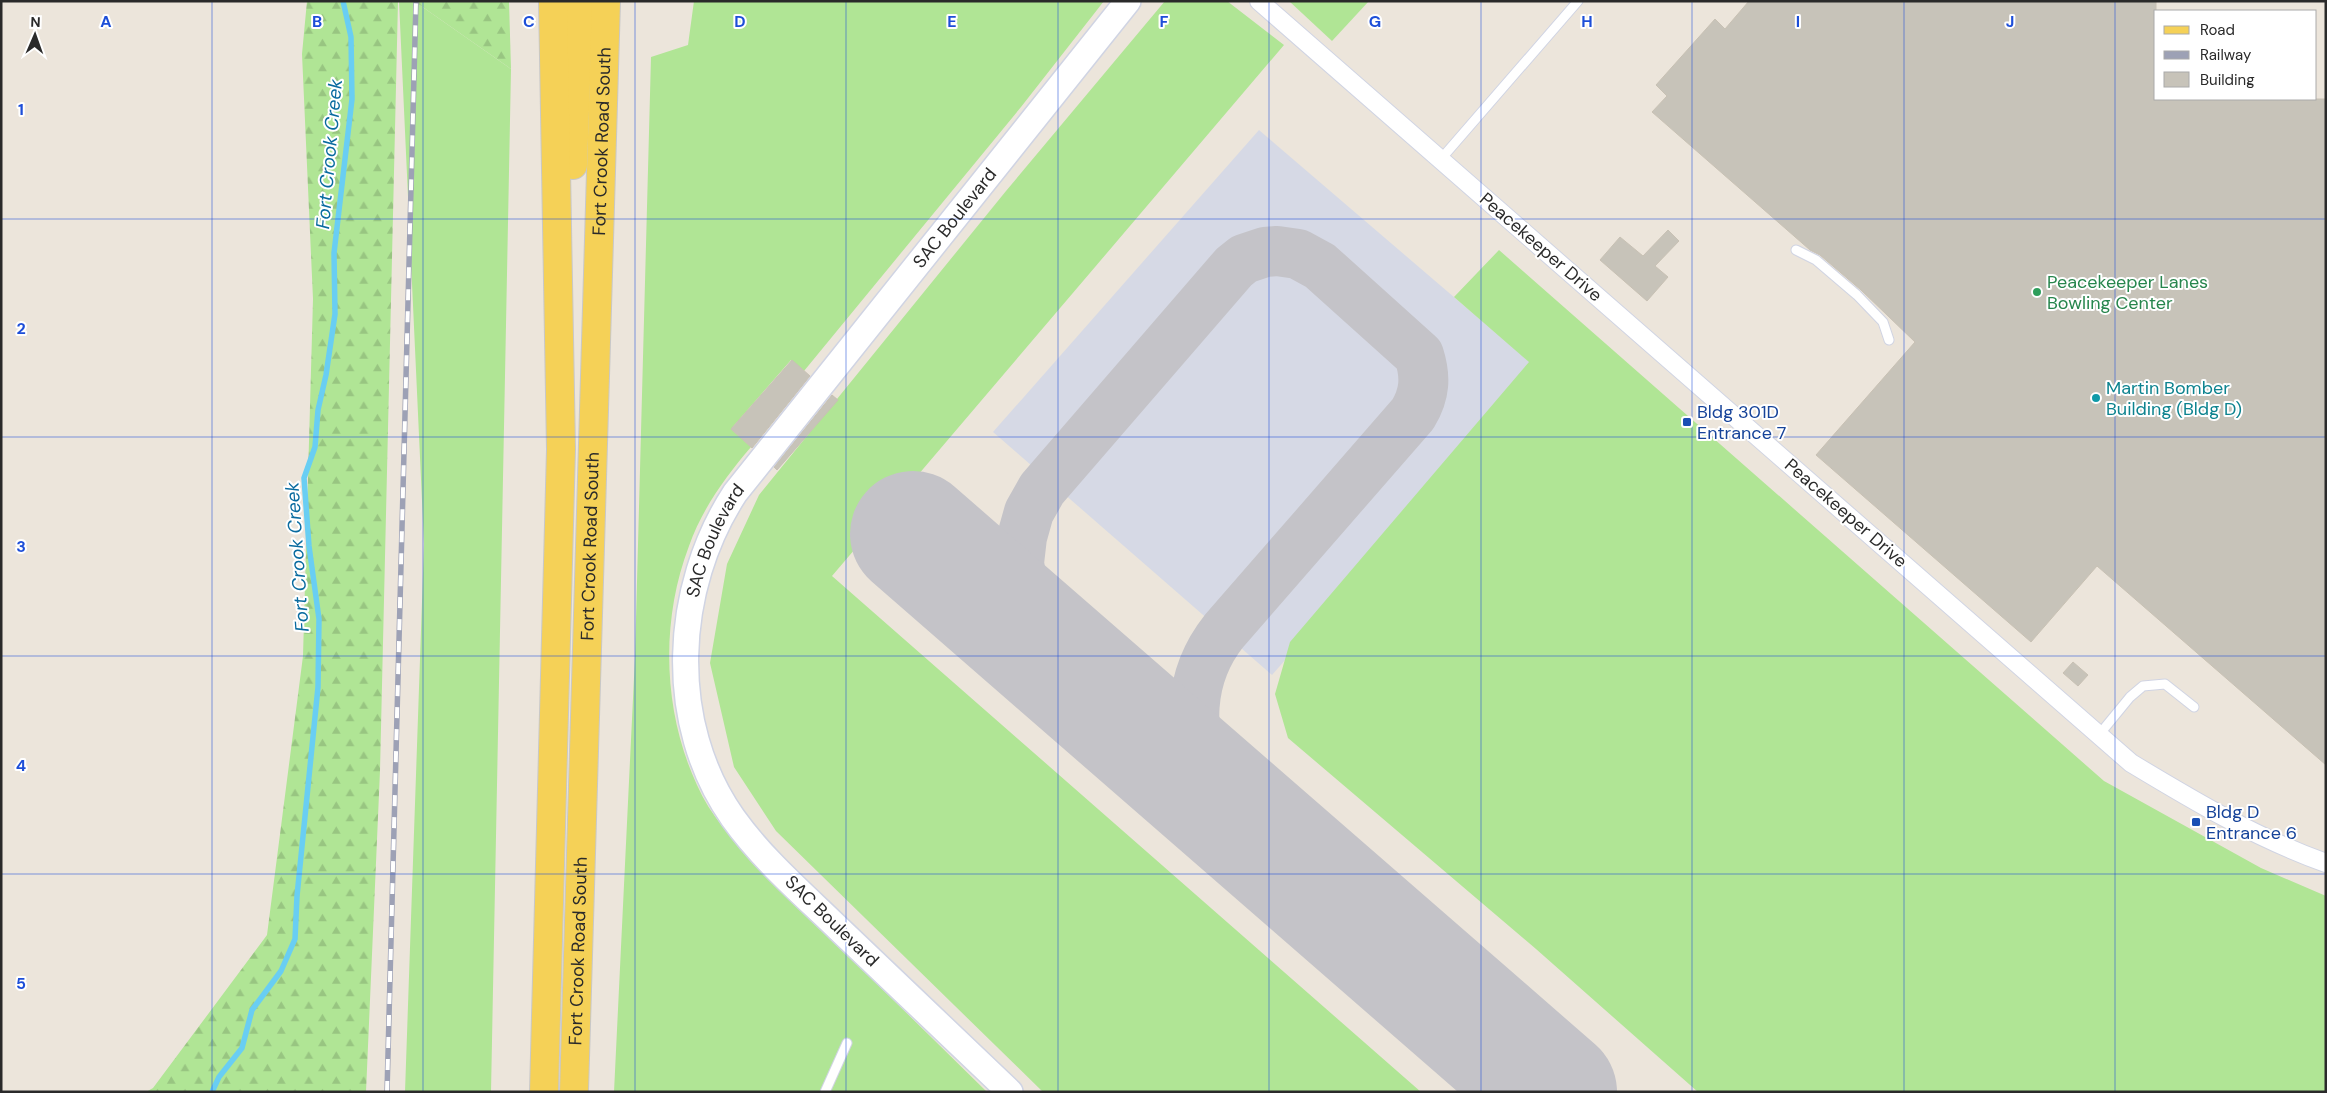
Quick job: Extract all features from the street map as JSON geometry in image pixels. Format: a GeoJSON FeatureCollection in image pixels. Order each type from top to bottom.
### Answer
{"type":"FeatureCollection","features":[{"type":"Feature","properties":{"kind":"main road","name":"Fort Crook Road South"},"geometry":{"type":"LineString","coordinates":[[544,1092],[561,449],[553,1]]}},
{"type":"Feature","properties":{"kind":"main road"},"geometry":{"type":"LineString","coordinates":[[561,449],[579,1]]}},
{"type":"Feature","properties":{"kind":"main road","name":"Fort Crook Road South"},"geometry":{"type":"LineString","coordinates":[[574,1092],[606,1]]}},
{"type":"Feature","properties":{"kind":"street","name":"SAC Boulevard"},"geometry":{"type":"LineString","coordinates":[[1010,1092],[793,885],[756,847],[732,817],[717,789],[696,736],[686,679],[687,626],[690,602],[705,552],[719,520],[735,493],[790,422],[1034,122],[1128,1]]}},
{"type":"Feature","properties":{"kind":"street","name":"Peacekeeper Drive"},"geometry":{"type":"LineString","coordinates":[[1260,1],[2131,763],[2215,813],[2262,838],[2326,862]]}},
{"type":"Feature","properties":{"kind":"lane"},"geometry":{"type":"LineString","coordinates":[[1441,159],[1578,1]]}},
{"type":"Feature","properties":{"kind":"lane"},"geometry":{"type":"LineString","coordinates":[[1796,250],[1816,260],[1857,295],[1883,322],[1890,340]]}},
{"type":"Feature","properties":{"kind":"lane"},"geometry":{"type":"LineString","coordinates":[[2098,736],[2130,697],[2143,686],[2165,684],[2194,707]]}},
{"type":"Feature","properties":{"kind":"lane"},"geometry":{"type":"LineString","coordinates":[[825,1092],[847,1043]]}},
{"type":"Feature","properties":{"kind":"shaded area"},"geometry":{"type":"Polygon","coordinates":[[[1259,130],[1539,370],[1272,675],[993,432],[1259,130]]]}},
{"type":"Feature","properties":{"kind":"green space"},"geometry":{"type":"Polygon","coordinates":[[[307,1],[398,1],[380,771],[366,1092],[146,1092],[153,1088],[267,935],[303,656],[313,299],[302,54],[307,1]]]}},
{"type":"Feature","properties":{"kind":"green space"},"geometry":{"type":"Polygon","coordinates":[[[399,1],[414,1],[511,69],[491,1092],[405,1092],[424,544],[399,1]]]}},
{"type":"Feature","properties":{"kind":"green space"},"geometry":{"type":"Polygon","coordinates":[[[414,1],[509,1],[511,69],[414,1]]]}},
{"type":"Feature","properties":{"kind":"green space"},"geometry":{"type":"Polygon","coordinates":[[[694,1],[1104,1],[1021,107],[804,371],[791,360],[731,429],[751,447],[716,494],[694,532],[680,575],[673,605],[669,667],[677,728],[686,757],[708,807],[755,864],[987,1092],[614,1092],[635,657],[651,57],[688,45],[694,1]]]}},
{"type":"Feature","properties":{"kind":"green space"},"geometry":{"type":"Polygon","coordinates":[[[1165,1],[1227,1],[1284,45],[832,576],[1421,1092],[1043,1092],[776,831],[734,767],[710,663],[727,564],[759,495],[1006,191],[1165,1]]]}},
{"type":"Feature","properties":{"kind":"green space"},"geometry":{"type":"Polygon","coordinates":[[[1289,1],[1369,1],[1332,41],[1289,1]]]}},
{"type":"Feature","properties":{"kind":"green space"},"geometry":{"type":"Polygon","coordinates":[[[1499,250],[2104,781],[2261,868],[2326,896],[2326,1092],[1698,1092],[1536,949],[1288,738],[1275,694],[1290,642],[1529,362],[1454,297],[1499,250]]]}},
{"type":"Feature","properties":{"kind":"building","name":"Martin Bomber Building (Bldg D)"},"geometry":{"type":"Polygon","coordinates":[[[1749,1],[2156,1],[2156,10],[2154,10],[2154,100],[2326,99],[2326,765],[2097,566],[2031,642],[1816,455],[1915,342],[1861,290],[1820,255],[1810,250],[1652,112],[1667,96],[1656,85],[1715,19],[1725,29],[1749,1]]]}},
{"type":"Feature","properties":{"kind":"building"},"geometry":{"type":"Polygon","coordinates":[[[1668,230],[1679,241],[1655,266],[1668,277],[1647,301],[1600,260],[1620,237],[1643,256],[1668,230]]]}},
{"type":"Feature","properties":{"kind":"building"},"geometry":{"type":"Polygon","coordinates":[[[792,360],[810,376],[752,448],[731,429],[792,360]]]}},
{"type":"Feature","properties":{"kind":"building"},"geometry":{"type":"Polygon","coordinates":[[[832,395],[838,400],[777,470],[774,467],[832,395]]]}},
{"type":"Feature","properties":{"kind":"building"},"geometry":{"type":"Polygon","coordinates":[[[2073,662],[2088,675],[2078,686],[2063,673],[2073,662]]]}},
{"type":"Feature","properties":{"kind":"waterway","name":"Fort Crook Creek"},"geometry":{"type":"LineString","coordinates":[[212,1092],[219,1077],[242,1048],[252,1010],[281,971],[295,939],[297,896],[318,687],[319,619],[309,546],[304,478],[315,447],[318,410],[326,375],[335,314],[334,253],[352,99],[351,37],[343,1]]}},
{"type":"Feature","properties":{"kind":"taxiway"},"geometry":{"type":"LineString","coordinates":[[1067,668],[1041,633],[1026,606],[1019,563],[1022,537],[1029,512],[1042,489],[1234,267],[1244,259],[1265,252],[1277,251],[1298,254],[1320,266],[1419,355],[1423,371],[1422,392],[1413,414],[1224,631],[1212,648],[1203,667],[1195,706],[1198,746],[1204,765],[1214,784],[1239,818]]}},
{"type":"Feature","properties":{"kind":"runway"},"geometry":{"type":"LineString","coordinates":[[913,534],[1554,1092]]}},
{"type":"Feature","properties":{"kind":"railway"},"geometry":{"type":"LineString","coordinates":[[387,1092],[416,1]]}},
{"type":"Feature","properties":{"kind":"place","name":"Peacekeeper Lanes Bowling Center"},"geometry":{"type":"Point","coordinates":[2037,292]}},
{"type":"Feature","properties":{"kind":"place","name":"Martin Bomber Building (Bldg D)"},"geometry":{"type":"Point","coordinates":[2096,398]}},
{"type":"Feature","properties":{"kind":"place","name":"Bldg 301D Entrance 7"},"geometry":{"type":"Point","coordinates":[1687,422]}},
{"type":"Feature","properties":{"kind":"place","name":"Bldg D Entrance 6"},"geometry":{"type":"Point","coordinates":[2196,822]}}]}
